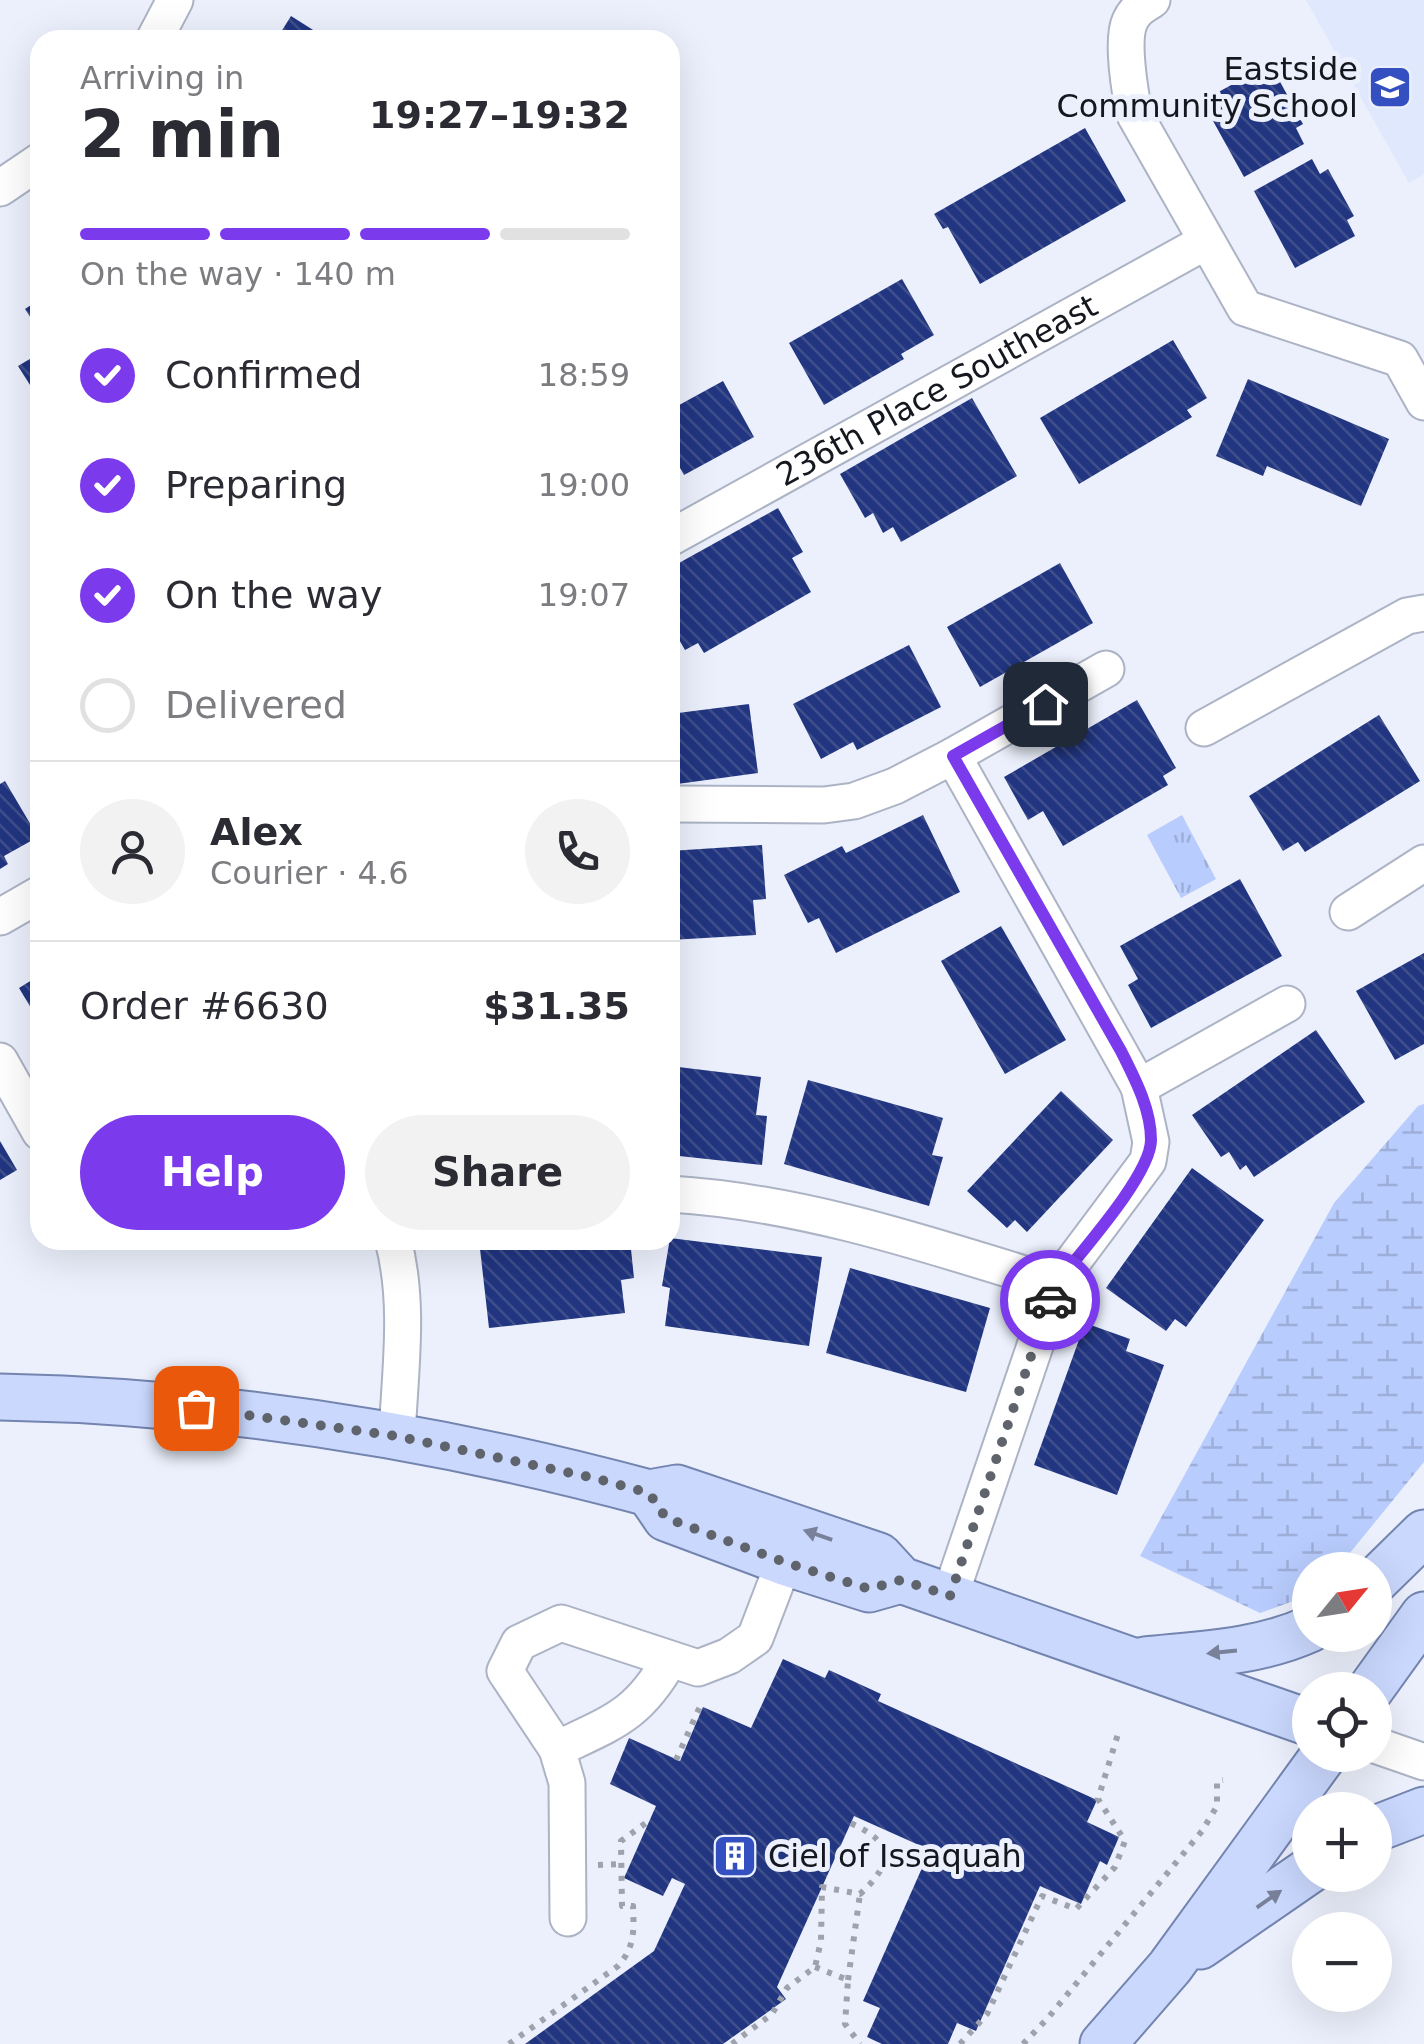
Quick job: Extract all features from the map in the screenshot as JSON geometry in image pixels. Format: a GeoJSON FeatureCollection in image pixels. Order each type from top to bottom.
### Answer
{"type":"FeatureCollection","features":[{"type":"Feature","properties":{"kind":"main road"},"geometry":{"type":"LineString","coordinates":[[0,1397],[230,1410],[396,1436],[649,1493],[677,1488],[879,1556],[901,1580],[1292,1717]]}},
{"type":"Feature","properties":{"kind":"main road"},"geometry":{"type":"LineString","coordinates":[[649,1493],[666,1518],[784,1562],[869,1589],[901,1580]]}},
{"type":"Feature","properties":{"kind":"main road"},"geometry":{"type":"LineString","coordinates":[[1392,1565],[1424,1533]]}},
{"type":"Feature","properties":{"kind":"main road"},"geometry":{"type":"LineString","coordinates":[[1383,1672],[1424,1615]]}},
{"type":"Feature","properties":{"kind":"main road"},"geometry":{"type":"LineString","coordinates":[[1132,1661],[1249,1649],[1292,1637]]}},
{"type":"Feature","properties":{"kind":"main road"},"geometry":{"type":"LineString","coordinates":[[1103,2044],[1170,1967],[1312,1772]]}},
{"type":"Feature","properties":{"kind":"main road"},"geometry":{"type":"LineString","coordinates":[[1392,1822],[1424,1810]]}},
{"type":"Feature","properties":{"kind":"main road"},"geometry":{"type":"LineString","coordinates":[[1170,1967],[1292,1882]]}},
{"type":"Feature","properties":{"kind":"street"},"geometry":{"type":"LineString","coordinates":[[159,30],[175,0]]}},
{"type":"Feature","properties":{"kind":"street"},"geometry":{"type":"LineString","coordinates":[[1152,0],[1136,10],[1127,26],[1127,82],[1135,116],[1245,308],[1400,359],[1424,402]]}},
{"type":"Feature","properties":{"kind":"street"},"geometry":{"type":"LineString","coordinates":[[0,188],[30,168]]}},
{"type":"Feature","properties":{"kind":"street","name":"236th Place Southeast"},"geometry":{"type":"LineString","coordinates":[[680,532],[1206,242]]}},
{"type":"Feature","properties":{"kind":"street"},"geometry":{"type":"LineString","coordinates":[[1204,728],[1407,616],[1424,612]]}},
{"type":"Feature","properties":{"kind":"street"},"geometry":{"type":"LineString","coordinates":[[680,804],[824,805],[854,801],[895,786],[953,756],[1106,669]]}},
{"type":"Feature","properties":{"kind":"street"},"geometry":{"type":"LineString","coordinates":[[950,1596],[1056,1284],[1148,1161],[1151,1142],[1139,1087],[953,756]]}},
{"type":"Feature","properties":{"kind":"street"},"geometry":{"type":"LineString","coordinates":[[1348,912],[1424,863]]}},
{"type":"Feature","properties":{"kind":"street"},"geometry":{"type":"LineString","coordinates":[[0,917],[30,900]]}},
{"type":"Feature","properties":{"kind":"street"},"geometry":{"type":"LineString","coordinates":[[1139,1087],[1287,1004]]}},
{"type":"Feature","properties":{"kind":"street"},"geometry":{"type":"LineString","coordinates":[[0,1061],[30,1114]]}},
{"type":"Feature","properties":{"kind":"street"},"geometry":{"type":"LineString","coordinates":[[680,1195],[777,1206],[896,1234],[1056,1284]]}},
{"type":"Feature","properties":{"kind":"street"},"geometry":{"type":"LineString","coordinates":[[396,1250],[403,1330],[396,1436]]}},
{"type":"Feature","properties":{"kind":"street"},"geometry":{"type":"LineString","coordinates":[[568,1918],[566,1783],[557,1749],[505,1670],[519,1644],[561,1624],[698,1668],[729,1656],[755,1638],[784,1562]]}},
{"type":"Feature","properties":{"kind":"street"},"geometry":{"type":"LineString","coordinates":[[557,1749],[632,1710],[656,1684],[670,1659]]}},
{"type":"Feature","properties":{"kind":"street"},"geometry":{"type":"LineString","coordinates":[[1392,1751],[1424,1762]]}},
{"type":"Feature","properties":{"kind":"path"},"geometry":{"type":"LineString","coordinates":[[676,1760],[708,1692]]}},
{"type":"Feature","properties":{"kind":"path"},"geometry":{"type":"LineString","coordinates":[[960,2044],[987,2014],[1042,1896],[1076,1908],[1115,1867],[1125,1841],[1098,1799],[1118,1734]]}},
{"type":"Feature","properties":{"kind":"path"},"geometry":{"type":"LineString","coordinates":[[1023,2044],[1048,2020],[1202,1832],[1217,1806],[1217,1782],[1222,1780]]}},
{"type":"Feature","properties":{"kind":"path"},"geometry":{"type":"LineString","coordinates":[[509,2044],[629,1954],[634,1940],[633,1906],[622,1906],[622,1841],[650,1820]]}},
{"type":"Feature","properties":{"kind":"path"},"geometry":{"type":"LineString","coordinates":[[850,1823],[870,1831],[883,1845],[886,1862],[878,1878],[860,1894],[845,2024],[860,2044]]}},
{"type":"Feature","properties":{"kind":"path"},"geometry":{"type":"LineString","coordinates":[[732,2044],[772,2014],[787,1988],[814,1967],[822,1941],[822,1888],[860,1894]]}},
{"type":"Feature","properties":{"kind":"path"},"geometry":{"type":"LineString","coordinates":[[814,1967],[848,1980]]}},
{"type":"Feature","properties":{"kind":"shaded area","name":"Eastside Community School"},"geometry":{"type":"Polygon","coordinates":[[[1306,0],[1424,0],[1424,174],[1409,183],[1306,0]]]}},
{"type":"Feature","properties":{"kind":"green space"},"geometry":{"type":"Polygon","coordinates":[[[1182,815],[1216,879],[1181,898],[1147,835],[1182,815]]]}},
{"type":"Feature","properties":{"kind":"green space"},"geometry":{"type":"Polygon","coordinates":[[[1424,1104],[1424,1462],[1351,1552],[1292,1552],[1292,1601],[1260,1613],[1140,1556],[1334,1203],[1418,1106],[1424,1104]]]}},
{"type":"Feature","properties":{"kind":"building"},"geometry":{"type":"Polygon","coordinates":[[[291,16],[313,30],[282,30],[291,16]]]}},
{"type":"Feature","properties":{"kind":"building"},"geometry":{"type":"Polygon","coordinates":[[[1266,66],[1274,80],[1278,78],[1303,124],[1296,128],[1304,144],[1244,177],[1202,101],[1266,66]]]}},
{"type":"Feature","properties":{"kind":"building"},"geometry":{"type":"Polygon","coordinates":[[[1085,128],[1126,201],[980,284],[948,227],[943,229],[934,214],[1085,128]]]}},
{"type":"Feature","properties":{"kind":"building"},"geometry":{"type":"Polygon","coordinates":[[[1312,159],[1320,174],[1328,169],[1354,216],[1347,220],[1355,236],[1295,268],[1254,191],[1312,159]]]}},
{"type":"Feature","properties":{"kind":"building"},"geometry":{"type":"Polygon","coordinates":[[[902,279],[934,335],[901,354],[904,359],[824,405],[789,343],[902,279]]]}},
{"type":"Feature","properties":{"kind":"building"},"geometry":{"type":"Polygon","coordinates":[[[1173,340],[1207,398],[1187,410],[1192,417],[1079,484],[1040,418],[1173,340]]]}},
{"type":"Feature","properties":{"kind":"building"},"geometry":{"type":"Polygon","coordinates":[[[30,359],[30,385],[18,366],[30,359]]]}},
{"type":"Feature","properties":{"kind":"building"},"geometry":{"type":"Polygon","coordinates":[[[1248,379],[1389,439],[1361,506],[1267,466],[1263,476],[1216,456],[1248,379]]]}},
{"type":"Feature","properties":{"kind":"building"},"geometry":{"type":"Polygon","coordinates":[[[723,381],[754,437],[684,475],[680,468],[680,405],[723,381]]]}},
{"type":"Feature","properties":{"kind":"building"},"geometry":{"type":"Polygon","coordinates":[[[972,398],[1017,476],[901,542],[893,527],[883,533],[873,513],[865,518],[840,474],[972,398]]]}},
{"type":"Feature","properties":{"kind":"building"},"geometry":{"type":"Polygon","coordinates":[[[778,508],[803,552],[792,558],[811,592],[704,653],[698,643],[685,650],[680,641],[680,562],[778,508]]]}},
{"type":"Feature","properties":{"kind":"building"},"geometry":{"type":"Polygon","coordinates":[[[1060,563],[1093,623],[980,687],[947,627],[1060,563]]]}},
{"type":"Feature","properties":{"kind":"building"},"geometry":{"type":"Polygon","coordinates":[[[909,645],[941,707],[857,750],[853,742],[821,759],[793,704],[909,645]]]}},
{"type":"Feature","properties":{"kind":"building"},"geometry":{"type":"Polygon","coordinates":[[[1137,700],[1176,768],[1163,776],[1168,785],[1063,846],[1043,811],[1028,820],[1004,777],[1137,700]]]}},
{"type":"Feature","properties":{"kind":"building"},"geometry":{"type":"Polygon","coordinates":[[[749,704],[758,773],[680,784],[680,713],[749,704]]]}},
{"type":"Feature","properties":{"kind":"building"},"geometry":{"type":"Polygon","coordinates":[[[1379,715],[1420,781],[1305,852],[1298,842],[1283,851],[1249,796],[1379,715]]]}},
{"type":"Feature","properties":{"kind":"building"},"geometry":{"type":"Polygon","coordinates":[[[5,781],[30,823],[30,841],[4,856],[8,864],[0,869],[0,784],[5,781]]]}},
{"type":"Feature","properties":{"kind":"building"},"geometry":{"type":"Polygon","coordinates":[[[923,815],[960,892],[836,953],[819,918],[808,923],[784,875],[842,846],[846,853],[923,815]]]}},
{"type":"Feature","properties":{"kind":"building"},"geometry":{"type":"Polygon","coordinates":[[[762,845],[766,899],[753,900],[756,935],[680,939],[680,850],[762,845]]]}},
{"type":"Feature","properties":{"kind":"building"},"geometry":{"type":"Polygon","coordinates":[[[1240,879],[1282,956],[1151,1028],[1128,985],[1138,979],[1120,946],[1240,879]]]}},
{"type":"Feature","properties":{"kind":"building"},"geometry":{"type":"Polygon","coordinates":[[[1001,926],[1066,1040],[1005,1074],[941,961],[1001,926]]]}},
{"type":"Feature","properties":{"kind":"building"},"geometry":{"type":"Polygon","coordinates":[[[1424,953],[1424,1044],[1395,1060],[1356,991],[1424,953]]]}},
{"type":"Feature","properties":{"kind":"building"},"geometry":{"type":"Polygon","coordinates":[[[30,981],[30,1006],[19,988],[30,981]]]}},
{"type":"Feature","properties":{"kind":"building"},"geometry":{"type":"Polygon","coordinates":[[[1316,1030],[1365,1102],[1254,1177],[1246,1165],[1240,1170],[1229,1152],[1221,1157],[1192,1115],[1316,1030]]]}},
{"type":"Feature","properties":{"kind":"building"},"geometry":{"type":"Polygon","coordinates":[[[680,1067],[761,1077],[756,1115],[767,1116],[762,1165],[680,1156],[680,1067]]]}},
{"type":"Feature","properties":{"kind":"building"},"geometry":{"type":"Polygon","coordinates":[[[808,1080],[943,1118],[932,1155],[943,1157],[929,1206],[784,1164],[808,1080]]]}},
{"type":"Feature","properties":{"kind":"building"},"geometry":{"type":"Polygon","coordinates":[[[1061,1091],[1113,1140],[1027,1232],[1015,1220],[1007,1228],[967,1191],[1061,1091]]]}},
{"type":"Feature","properties":{"kind":"building"},"geometry":{"type":"Polygon","coordinates":[[[0,1141],[17,1170],[0,1180],[0,1141]]]}},
{"type":"Feature","properties":{"kind":"building"},"geometry":{"type":"Polygon","coordinates":[[[1192,1168],[1264,1220],[1186,1327],[1175,1319],[1166,1331],[1106,1288],[1192,1168]]]}},
{"type":"Feature","properties":{"kind":"building"},"geometry":{"type":"Polygon","coordinates":[[[680,1239],[822,1257],[809,1346],[665,1326],[670,1288],[662,1286],[668,1250],[680,1250],[680,1239]]]}},
{"type":"Feature","properties":{"kind":"building"},"geometry":{"type":"Polygon","coordinates":[[[480,1250],[631,1250],[634,1278],[621,1280],[625,1313],[489,1328],[480,1250]]]}},
{"type":"Feature","properties":{"kind":"building"},"geometry":{"type":"Polygon","coordinates":[[[850,1268],[990,1308],[966,1392],[826,1353],[850,1268]]]}},
{"type":"Feature","properties":{"kind":"building"},"geometry":{"type":"Polygon","coordinates":[[[1085,1323],[1130,1339],[1126,1351],[1164,1365],[1117,1495],[1034,1465],[1085,1323]]]}},
{"type":"Feature","properties":{"kind":"building","name":"Ciel of Issaquah"},"geometry":{"type":"Polygon","coordinates":[[[783,1659],[825,1678],[829,1670],[881,1694],[878,1701],[1097,1800],[1087,1822],[1119,1837],[1107,1865],[1100,1861],[1081,1904],[1040,1886],[976,2031],[957,2023],[948,2044],[882,2044],[867,2037],[880,2008],[863,2001],[930,1850],[854,1816],[777,1987],[786,1999],[723,2044],[525,2044],[654,1951],[685,1884],[672,1878],[663,1896],[624,1878],[656,1806],[610,1784],[629,1738],[680,1761],[703,1707],[751,1728],[783,1659]]]}},
{"type":"Feature","properties":{"kind":"way so far"},"geometry":{"type":"LineString","coordinates":[[196,1408],[396,1436],[594,1478],[649,1493],[666,1518],[784,1562],[869,1589],[901,1580],[950,1596],[1050,1300]]}},
{"type":"Feature","properties":{"kind":"place","name":"Eastside Community School"},"geometry":{"type":"Point","coordinates":[1390,87]}},
{"type":"Feature","properties":{"kind":"place","name":"Ciel of Issaquah"},"geometry":{"type":"Point","coordinates":[735,1856]}},
{"type":"Feature","properties":{"kind":"route"},"geometry":{"type":"LineString","coordinates":[[1045,704],[953,756],[1121,1051],[1139,1087],[1151,1142],[1148,1161],[1136,1180],[1056,1284],[1050,1300]]}}]}
